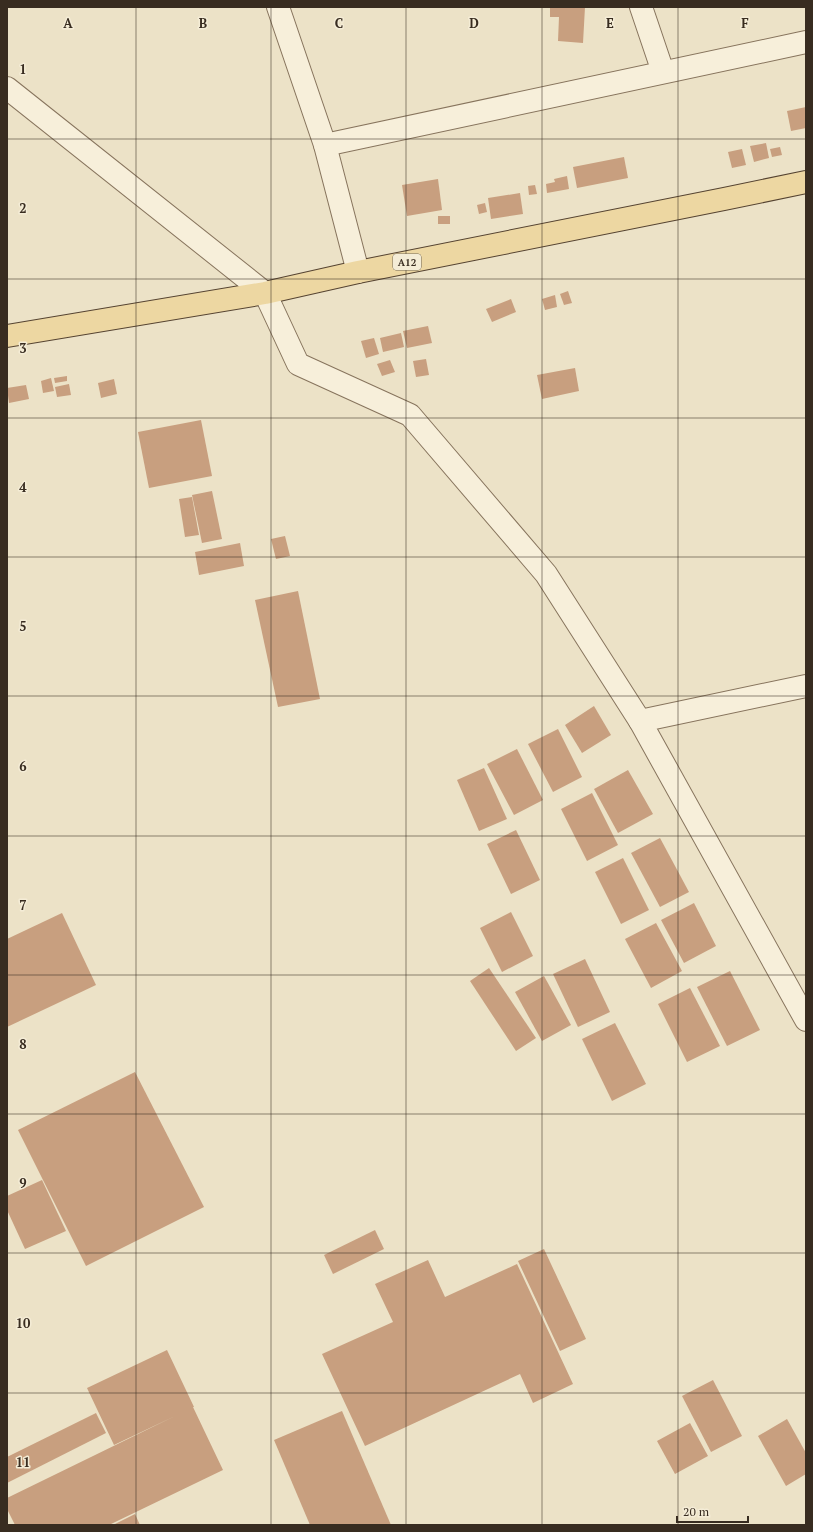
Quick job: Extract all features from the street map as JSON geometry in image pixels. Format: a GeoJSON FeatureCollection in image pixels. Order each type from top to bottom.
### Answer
{"type":"FeatureCollection","features":[{"type":"Feature","properties":{"kind":"main road","name":"A12"},"geometry":{"type":"LineString","coordinates":[[7,336],[266,293],[358,272],[806,182]]}},
{"type":"Feature","properties":{"kind":"street"},"geometry":{"type":"LineString","coordinates":[[278,7],[325,145],[358,272]]}},
{"type":"Feature","properties":{"kind":"street"},"geometry":{"type":"LineString","coordinates":[[640,7],[663,72]]}},
{"type":"Feature","properties":{"kind":"street"},"geometry":{"type":"LineString","coordinates":[[325,145],[806,42]]}},
{"type":"Feature","properties":{"kind":"street"},"geometry":{"type":"LineString","coordinates":[[7,88],[266,293],[298,364],[410,415],[546,574],[640,721],[806,1020]]}},
{"type":"Feature","properties":{"kind":"street"},"geometry":{"type":"LineString","coordinates":[[640,721],[806,686]]}},
{"type":"Feature","properties":{"kind":"building"},"geometry":{"type":"Polygon","coordinates":[[[550,7],[585,7],[583,43],[558,41],[559,17],[550,17],[550,7]]]}},
{"type":"Feature","properties":{"kind":"building"},"geometry":{"type":"Polygon","coordinates":[[[806,107],[806,128],[791,131],[787,111],[806,107]]]}},
{"type":"Feature","properties":{"kind":"building"},"geometry":{"type":"Polygon","coordinates":[[[766,143],[769,158],[754,162],[750,146],[766,143]]]}},
{"type":"Feature","properties":{"kind":"building"},"geometry":{"type":"Polygon","coordinates":[[[780,147],[782,155],[772,157],[770,149],[780,147]]]}},
{"type":"Feature","properties":{"kind":"building"},"geometry":{"type":"Polygon","coordinates":[[[742,149],[746,165],[732,168],[728,152],[742,149]]]}},
{"type":"Feature","properties":{"kind":"building"},"geometry":{"type":"Polygon","coordinates":[[[624,157],[628,178],[577,188],[573,167],[624,157]]]}},
{"type":"Feature","properties":{"kind":"building"},"geometry":{"type":"Polygon","coordinates":[[[567,176],[569,189],[547,193],[546,184],[555,182],[554,179],[567,176]]]}},
{"type":"Feature","properties":{"kind":"building"},"geometry":{"type":"Polygon","coordinates":[[[438,179],[442,210],[407,216],[402,185],[438,179]]]}},
{"type":"Feature","properties":{"kind":"building"},"geometry":{"type":"Polygon","coordinates":[[[535,185],[537,194],[529,195],[528,186],[535,185]]]}},
{"type":"Feature","properties":{"kind":"building"},"geometry":{"type":"Polygon","coordinates":[[[520,193],[523,214],[491,219],[488,198],[520,193]]]}},
{"type":"Feature","properties":{"kind":"building"},"geometry":{"type":"Polygon","coordinates":[[[485,203],[487,212],[479,214],[477,205],[485,203]]]}},
{"type":"Feature","properties":{"kind":"building"},"geometry":{"type":"Polygon","coordinates":[[[438,216],[450,216],[450,224],[438,224],[438,216]]]}},
{"type":"Feature","properties":{"kind":"building"},"geometry":{"type":"Polygon","coordinates":[[[568,291],[572,303],[564,305],[560,294],[568,291]]]}},
{"type":"Feature","properties":{"kind":"building"},"geometry":{"type":"Polygon","coordinates":[[[555,295],[557,307],[545,310],[542,299],[555,295]]]}},
{"type":"Feature","properties":{"kind":"building"},"geometry":{"type":"Polygon","coordinates":[[[511,299],[516,312],[492,322],[486,309],[511,299]]]}},
{"type":"Feature","properties":{"kind":"building"},"geometry":{"type":"Polygon","coordinates":[[[428,326],[432,343],[407,348],[403,331],[428,326]]]}},
{"type":"Feature","properties":{"kind":"building"},"geometry":{"type":"Polygon","coordinates":[[[401,333],[404,347],[383,352],[380,338],[401,333]]]}},
{"type":"Feature","properties":{"kind":"building"},"geometry":{"type":"Polygon","coordinates":[[[374,338],[379,354],[366,358],[361,341],[374,338]]]}},
{"type":"Feature","properties":{"kind":"building"},"geometry":{"type":"Polygon","coordinates":[[[426,359],[429,375],[416,377],[413,361],[426,359]]]}},
{"type":"Feature","properties":{"kind":"building"},"geometry":{"type":"Polygon","coordinates":[[[390,360],[395,372],[382,376],[377,364],[390,360]]]}},
{"type":"Feature","properties":{"kind":"building"},"geometry":{"type":"Polygon","coordinates":[[[575,368],[579,391],[542,399],[537,375],[575,368]]]}},
{"type":"Feature","properties":{"kind":"building"},"geometry":{"type":"Polygon","coordinates":[[[67,376],[67,381],[55,383],[54,378],[67,376]]]}},
{"type":"Feature","properties":{"kind":"building"},"geometry":{"type":"Polygon","coordinates":[[[51,378],[54,391],[43,393],[41,381],[51,378]]]}},
{"type":"Feature","properties":{"kind":"building"},"geometry":{"type":"Polygon","coordinates":[[[114,379],[117,394],[101,398],[98,383],[114,379]]]}},
{"type":"Feature","properties":{"kind":"building"},"geometry":{"type":"Polygon","coordinates":[[[69,384],[71,395],[57,397],[55,387],[69,384]]]}},
{"type":"Feature","properties":{"kind":"building"},"geometry":{"type":"Polygon","coordinates":[[[26,385],[29,399],[9,403],[7,388],[26,385]]]}},
{"type":"Feature","properties":{"kind":"building"},"geometry":{"type":"Polygon","coordinates":[[[201,420],[212,476],[149,488],[138,432],[201,420]]]}},
{"type":"Feature","properties":{"kind":"building"},"geometry":{"type":"Polygon","coordinates":[[[212,491],[222,539],[202,543],[192,495],[212,491]]]}},
{"type":"Feature","properties":{"kind":"building"},"geometry":{"type":"Polygon","coordinates":[[[192,497],[199,535],[185,537],[179,499],[192,497]]]}},
{"type":"Feature","properties":{"kind":"building"},"geometry":{"type":"Polygon","coordinates":[[[285,536],[290,556],[276,559],[271,539],[285,536]]]}},
{"type":"Feature","properties":{"kind":"building"},"geometry":{"type":"Polygon","coordinates":[[[240,543],[244,566],[199,575],[195,552],[240,543]]]}},
{"type":"Feature","properties":{"kind":"building"},"geometry":{"type":"Polygon","coordinates":[[[298,591],[320,699],[278,707],[255,600],[298,591]]]}},
{"type":"Feature","properties":{"kind":"building"},"geometry":{"type":"Polygon","coordinates":[[[594,706],[611,735],[582,753],[565,725],[594,706]]]}},
{"type":"Feature","properties":{"kind":"building"},"geometry":{"type":"Polygon","coordinates":[[[558,729],[582,777],[553,792],[528,744],[558,729]]]}},
{"type":"Feature","properties":{"kind":"building"},"geometry":{"type":"Polygon","coordinates":[[[517,749],[543,800],[514,815],[487,764],[517,749]]]}},
{"type":"Feature","properties":{"kind":"building"},"geometry":{"type":"Polygon","coordinates":[[[484,768],[507,819],[479,831],[457,780],[484,768]]]}},
{"type":"Feature","properties":{"kind":"building"},"geometry":{"type":"Polygon","coordinates":[[[628,770],[653,814],[618,833],[594,789],[628,770]]]}},
{"type":"Feature","properties":{"kind":"building"},"geometry":{"type":"Polygon","coordinates":[[[592,793],[618,845],[587,861],[561,809],[592,793]]]}},
{"type":"Feature","properties":{"kind":"building"},"geometry":{"type":"Polygon","coordinates":[[[516,830],[540,880],[511,894],[487,844],[516,830]]]}},
{"type":"Feature","properties":{"kind":"building"},"geometry":{"type":"Polygon","coordinates":[[[660,838],[689,892],[660,907],[631,853],[660,838]]]}},
{"type":"Feature","properties":{"kind":"building"},"geometry":{"type":"Polygon","coordinates":[[[623,858],[649,910],[621,924],[595,872],[623,858]]]}},
{"type":"Feature","properties":{"kind":"building"},"geometry":{"type":"Polygon","coordinates":[[[694,903],[716,946],[684,963],[661,920],[694,903]]]}},
{"type":"Feature","properties":{"kind":"building"},"geometry":{"type":"Polygon","coordinates":[[[511,912],[533,956],[502,972],[480,928],[511,912]]]}},
{"type":"Feature","properties":{"kind":"building"},"geometry":{"type":"Polygon","coordinates":[[[62,913],[96,985],[7,1027],[7,939],[62,913]]]}},
{"type":"Feature","properties":{"kind":"building"},"geometry":{"type":"Polygon","coordinates":[[[656,923],[682,971],[651,988],[625,939],[656,923]]]}},
{"type":"Feature","properties":{"kind":"building"},"geometry":{"type":"Polygon","coordinates":[[[585,959],[610,1012],[578,1027],[553,974],[585,959]]]}},
{"type":"Feature","properties":{"kind":"building"},"geometry":{"type":"Polygon","coordinates":[[[489,968],[536,1038],[516,1051],[470,981],[489,968]]]}},
{"type":"Feature","properties":{"kind":"building"},"geometry":{"type":"Polygon","coordinates":[[[730,971],[760,1030],[727,1046],[697,987],[730,971]]]}},
{"type":"Feature","properties":{"kind":"building"},"geometry":{"type":"Polygon","coordinates":[[[544,976],[571,1025],[542,1041],[515,992],[544,976]]]}},
{"type":"Feature","properties":{"kind":"building"},"geometry":{"type":"Polygon","coordinates":[[[690,988],[720,1046],[687,1062],[658,1004],[690,988]]]}},
{"type":"Feature","properties":{"kind":"building"},"geometry":{"type":"Polygon","coordinates":[[[615,1023],[646,1084],[612,1101],[582,1039],[615,1023]]]}},
{"type":"Feature","properties":{"kind":"building"},"geometry":{"type":"Polygon","coordinates":[[[135,1072],[204,1207],[86,1266],[18,1130],[135,1072]]]}},
{"type":"Feature","properties":{"kind":"building"},"geometry":{"type":"Polygon","coordinates":[[[42,1180],[66,1231],[25,1249],[7,1210],[7,1196],[42,1180]]]}},
{"type":"Feature","properties":{"kind":"building"},"geometry":{"type":"Polygon","coordinates":[[[375,1230],[384,1249],[333,1274],[324,1255],[375,1230]]]}},
{"type":"Feature","properties":{"kind":"building"},"geometry":{"type":"Polygon","coordinates":[[[544,1249],[586,1339],[560,1351],[518,1261],[544,1249]]]}},
{"type":"Feature","properties":{"kind":"building"},"geometry":{"type":"Polygon","coordinates":[[[428,1260],[445,1297],[517,1264],[573,1384],[533,1403],[520,1374],[365,1446],[322,1354],[393,1322],[375,1284],[428,1260]]]}},
{"type":"Feature","properties":{"kind":"building"},"geometry":{"type":"Polygon","coordinates":[[[167,1350],[223,1470],[109,1525],[15,1525],[7,1509],[7,1498],[175,1416],[114,1445],[87,1388],[167,1350]]]}},
{"type":"Feature","properties":{"kind":"building"},"geometry":{"type":"Polygon","coordinates":[[[713,1380],[742,1436],[711,1452],[682,1396],[713,1380]]]}},
{"type":"Feature","properties":{"kind":"building"},"geometry":{"type":"Polygon","coordinates":[[[342,1411],[391,1525],[310,1525],[274,1440],[342,1411]]]}},
{"type":"Feature","properties":{"kind":"building"},"geometry":{"type":"Polygon","coordinates":[[[96,1413],[106,1433],[7,1483],[7,1457],[96,1413]]]}},
{"type":"Feature","properties":{"kind":"building"},"geometry":{"type":"Polygon","coordinates":[[[787,1419],[806,1453],[806,1474],[786,1486],[758,1436],[787,1419]]]}},
{"type":"Feature","properties":{"kind":"building"},"geometry":{"type":"Polygon","coordinates":[[[690,1423],[708,1456],[675,1474],[657,1441],[690,1423]]]}},
{"type":"Feature","properties":{"kind":"building"},"geometry":{"type":"Polygon","coordinates":[[[135,1514],[140,1525],[113,1525],[135,1514]]]}}]}
